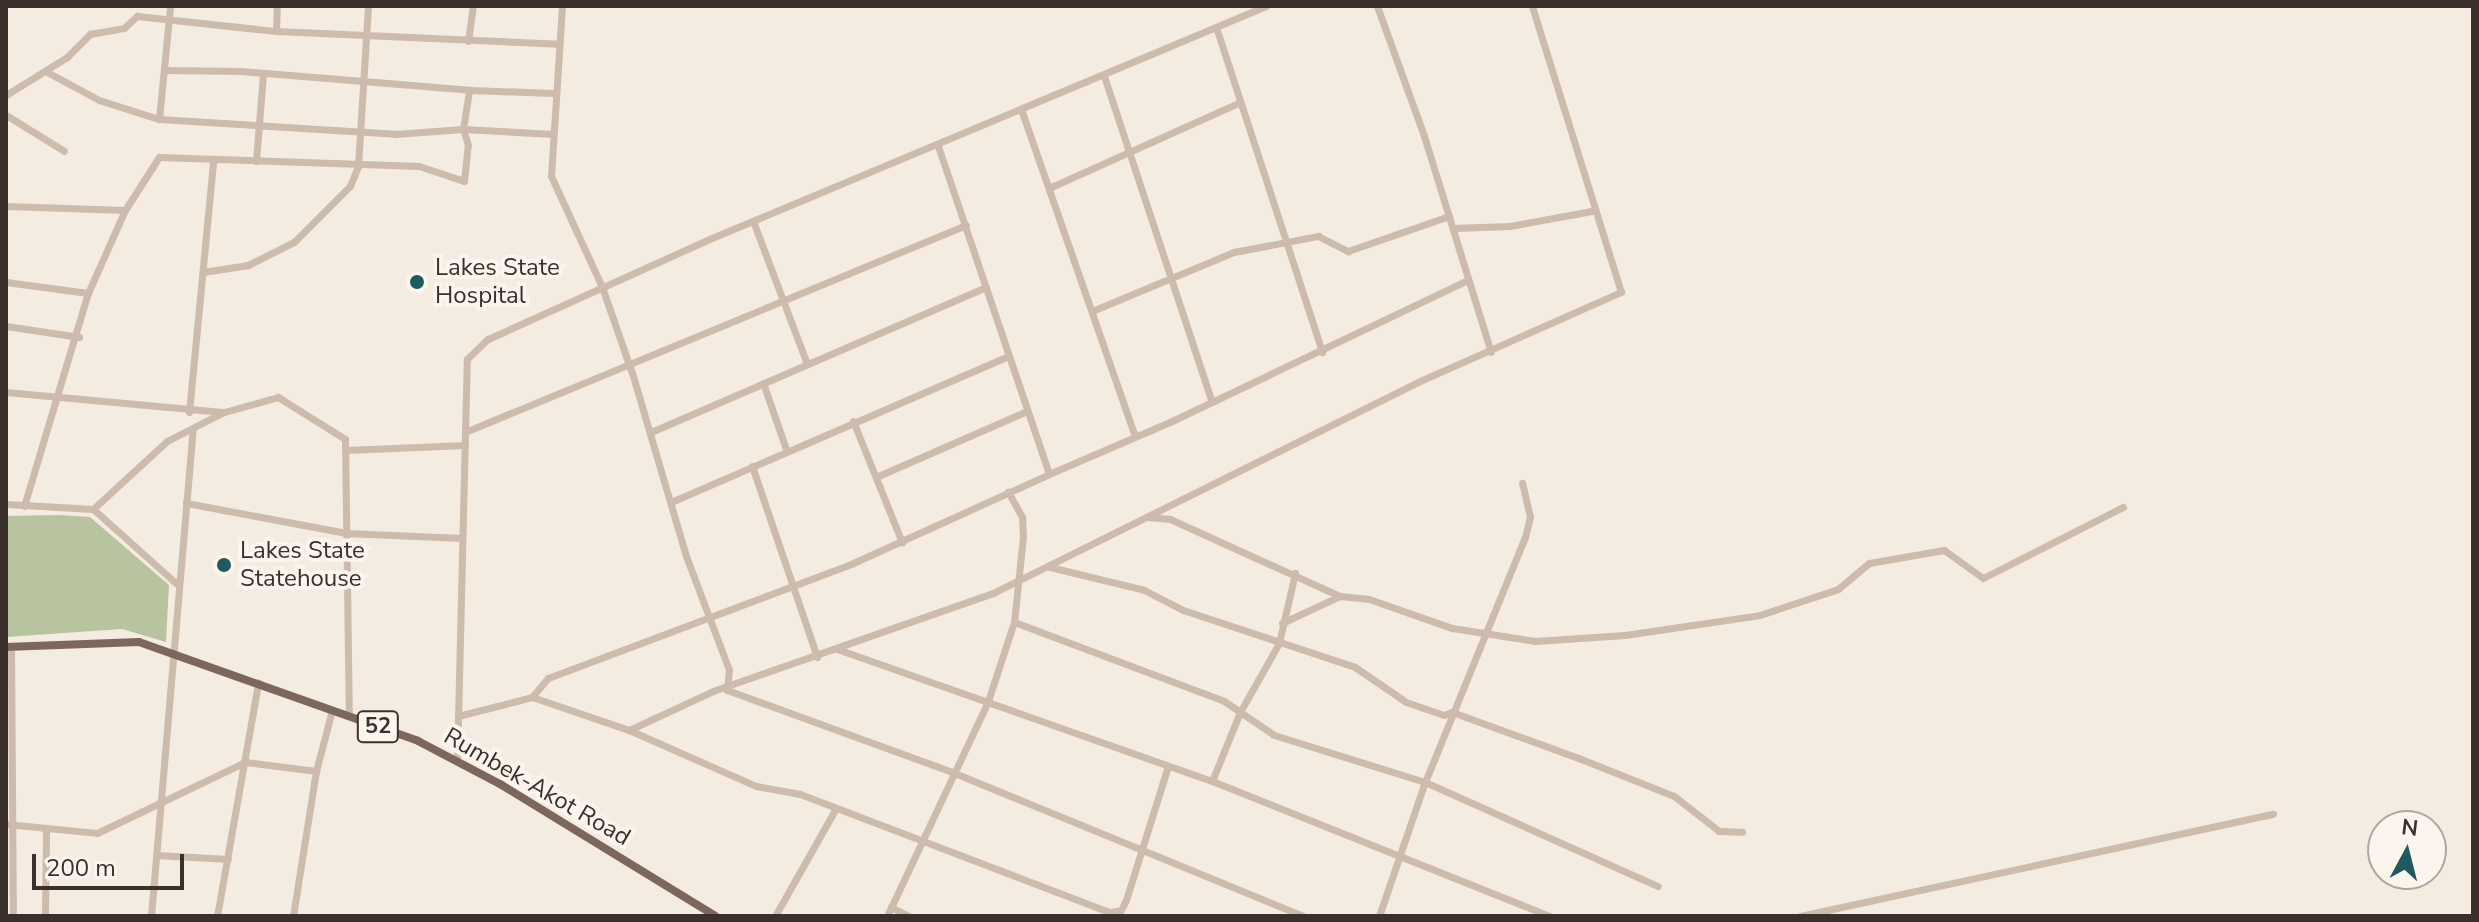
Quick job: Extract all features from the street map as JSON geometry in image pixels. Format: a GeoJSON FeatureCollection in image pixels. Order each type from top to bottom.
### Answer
{"type":"FeatureCollection","features":[{"type":"Feature","properties":{"kind":"main road","name":"Rumbek-Akot Road"},"geometry":{"type":"LineString","coordinates":[[8,646],[119,640],[172,652],[349,716],[457,761],[715,916]]}},
{"type":"Feature","properties":{"kind":"street"},"geometry":{"type":"LineString","coordinates":[[159,119],[170,6]]}},
{"type":"Feature","properties":{"kind":"street"},"geometry":{"type":"LineString","coordinates":[[276,31],[277,6]]}},
{"type":"Feature","properties":{"kind":"street"},"geometry":{"type":"LineString","coordinates":[[203,272],[248,265],[294,242],[350,186],[358,166],[368,6]]}},
{"type":"Feature","properties":{"kind":"street"},"geometry":{"type":"LineString","coordinates":[[468,41],[473,6]]}},
{"type":"Feature","properties":{"kind":"street"},"geometry":{"type":"LineString","coordinates":[[562,6],[551,176],[602,287],[729,670],[727,690]]}},
{"type":"Feature","properties":{"kind":"street"},"geometry":{"type":"LineString","coordinates":[[457,761],[467,359],[488,339],[753,221],[1022,112],[1266,6]]}},
{"type":"Feature","properties":{"kind":"street"},"geometry":{"type":"LineString","coordinates":[[1377,6],[1453,228],[1491,352]]}},
{"type":"Feature","properties":{"kind":"street"},"geometry":{"type":"LineString","coordinates":[[1050,567],[1144,517],[1621,292],[1592,211],[1532,6]]}},
{"type":"Feature","properties":{"kind":"street"},"geometry":{"type":"LineString","coordinates":[[6,95],[47,72],[90,34],[124,28],[137,16],[171,16],[179,23],[276,31],[558,44]]}},
{"type":"Feature","properties":{"kind":"street"},"geometry":{"type":"LineString","coordinates":[[1216,27],[1322,352]]}},
{"type":"Feature","properties":{"kind":"street"},"geometry":{"type":"LineString","coordinates":[[164,70],[554,93]]}},
{"type":"Feature","properties":{"kind":"street"},"geometry":{"type":"LineString","coordinates":[[47,72],[99,100],[159,119],[395,134],[463,129],[553,134]]}},
{"type":"Feature","properties":{"kind":"street"},"geometry":{"type":"LineString","coordinates":[[256,161],[263,74]]}},
{"type":"Feature","properties":{"kind":"street"},"geometry":{"type":"LineString","coordinates":[[1104,76],[1212,402]]}},
{"type":"Feature","properties":{"kind":"street"},"geometry":{"type":"LineString","coordinates":[[24,506],[79,337],[88,293],[125,210],[159,157],[419,166],[464,181],[468,145],[463,129],[469,90]]}},
{"type":"Feature","properties":{"kind":"street"},"geometry":{"type":"LineString","coordinates":[[1049,188],[1240,102]]}},
{"type":"Feature","properties":{"kind":"street"},"geometry":{"type":"LineString","coordinates":[[1022,112],[1134,433]]}},
{"type":"Feature","properties":{"kind":"street"},"geometry":{"type":"LineString","coordinates":[[6,115],[64,151]]}},
{"type":"Feature","properties":{"kind":"street"},"geometry":{"type":"LineString","coordinates":[[938,146],[1049,474]]}},
{"type":"Feature","properties":{"kind":"street"},"geometry":{"type":"LineString","coordinates":[[189,412],[213,161]]}},
{"type":"Feature","properties":{"kind":"street"},"geometry":{"type":"LineString","coordinates":[[6,206],[125,210]]}},
{"type":"Feature","properties":{"kind":"street"},"geometry":{"type":"LineString","coordinates":[[1453,228],[1510,226],[1592,211]]}},
{"type":"Feature","properties":{"kind":"street"},"geometry":{"type":"LineString","coordinates":[[1092,311],[1234,252],[1318,236],[1348,251],[1449,216]]}},
{"type":"Feature","properties":{"kind":"street"},"geometry":{"type":"LineString","coordinates":[[753,221],[807,364]]}},
{"type":"Feature","properties":{"kind":"street"},"geometry":{"type":"LineString","coordinates":[[465,432],[720,329],[782,298],[966,225]]}},
{"type":"Feature","properties":{"kind":"street"},"geometry":{"type":"LineString","coordinates":[[532,697],[548,678],[902,542],[1134,433],[1322,352],[1468,280]]}},
{"type":"Feature","properties":{"kind":"street"},"geometry":{"type":"LineString","coordinates":[[6,282],[88,293]]}},
{"type":"Feature","properties":{"kind":"street"},"geometry":{"type":"LineString","coordinates":[[651,432],[986,287]]}},
{"type":"Feature","properties":{"kind":"street"},"geometry":{"type":"LineString","coordinates":[[6,326],[79,337]]}},
{"type":"Feature","properties":{"kind":"street"},"geometry":{"type":"LineString","coordinates":[[671,502],[786,449],[1008,356]]}},
{"type":"Feature","properties":{"kind":"street"},"geometry":{"type":"LineString","coordinates":[[763,383],[786,449]]}},
{"type":"Feature","properties":{"kind":"street"},"geometry":{"type":"LineString","coordinates":[[6,392],[189,412],[224,412]]}},
{"type":"Feature","properties":{"kind":"street"},"geometry":{"type":"LineString","coordinates":[[93,509],[167,441],[224,412],[278,397],[345,439],[349,716]]}},
{"type":"Feature","properties":{"kind":"street"},"geometry":{"type":"LineString","coordinates":[[876,477],[1027,411]]}},
{"type":"Feature","properties":{"kind":"street"},"geometry":{"type":"LineString","coordinates":[[853,421],[902,542]]}},
{"type":"Feature","properties":{"kind":"street"},"geometry":{"type":"LineString","coordinates":[[151,916],[193,430]]}},
{"type":"Feature","properties":{"kind":"street"},"geometry":{"type":"LineString","coordinates":[[346,450],[465,445]]}},
{"type":"Feature","properties":{"kind":"street"},"geometry":{"type":"LineString","coordinates":[[752,466],[817,657]]}},
{"type":"Feature","properties":{"kind":"street"},"geometry":{"type":"LineString","coordinates":[[1379,916],[1403,854],[1425,782],[1525,537],[1530,517],[1522,483]]}},
{"type":"Feature","properties":{"kind":"street"},"geometry":{"type":"LineString","coordinates":[[887,916],[988,701],[1014,622],[1020,577],[1022,517],[1008,492]]}},
{"type":"Feature","properties":{"kind":"street"},"geometry":{"type":"LineString","coordinates":[[186,503],[346,533],[462,538]]}},
{"type":"Feature","properties":{"kind":"street"},"geometry":{"type":"LineString","coordinates":[[6,504],[93,509],[178,585]]}},
{"type":"Feature","properties":{"kind":"street"},"geometry":{"type":"LineString","coordinates":[[1144,517],[1170,519],[1340,596],[1486,633],[1535,641],[1595,637],[1760,615],[1838,589],[1869,563],[1944,550],[1983,578],[2123,507]]}},
{"type":"Feature","properties":{"kind":"street"},"geometry":{"type":"LineString","coordinates":[[629,730],[727,690],[993,593],[1038,567],[1050,567],[1144,590],[1183,610],[1355,667],[1406,702],[1444,715],[1452,712],[1674,796],[1719,831],[1742,832]]}},
{"type":"Feature","properties":{"kind":"street"},"geometry":{"type":"LineString","coordinates":[[1212,781],[1240,712],[1279,643],[1295,573]]}},
{"type":"Feature","properties":{"kind":"street"},"geometry":{"type":"LineString","coordinates":[[1282,623],[1340,596]]}},
{"type":"Feature","properties":{"kind":"street"},"geometry":{"type":"LineString","coordinates":[[1014,622],[1224,701],[1274,735],[1425,782],[1658,886]]}},
{"type":"Feature","properties":{"kind":"street"},"geometry":{"type":"LineString","coordinates":[[8,646],[13,916]]}},
{"type":"Feature","properties":{"kind":"street"},"geometry":{"type":"LineString","coordinates":[[837,649],[1212,781],[1403,854],[1550,916]]}},
{"type":"Feature","properties":{"kind":"street"},"geometry":{"type":"LineString","coordinates":[[217,916],[258,683]]}},
{"type":"Feature","properties":{"kind":"street"},"geometry":{"type":"LineString","coordinates":[[727,690],[952,772],[1303,916]]}},
{"type":"Feature","properties":{"kind":"street"},"geometry":{"type":"LineString","coordinates":[[458,716],[532,697],[629,730],[756,786],[800,794],[1120,916]]}},
{"type":"Feature","properties":{"kind":"street"},"geometry":{"type":"LineString","coordinates":[[293,916],[316,771],[332,710]]}},
{"type":"Feature","properties":{"kind":"street"},"geometry":{"type":"LineString","coordinates":[[10,823],[109,831],[161,801],[245,762],[316,771]]}},
{"type":"Feature","properties":{"kind":"street"},"geometry":{"type":"LineString","coordinates":[[1111,912],[1121,910],[1126,900],[1168,766]]}},
{"type":"Feature","properties":{"kind":"street"},"geometry":{"type":"LineString","coordinates":[[775,916],[836,808]]}},
{"type":"Feature","properties":{"kind":"street"},"geometry":{"type":"LineString","coordinates":[[1800,916],[2273,814]]}},
{"type":"Feature","properties":{"kind":"street"},"geometry":{"type":"LineString","coordinates":[[45,916],[46,828]]}},
{"type":"Feature","properties":{"kind":"street"},"geometry":{"type":"LineString","coordinates":[[156,855],[228,859]]}},
{"type":"Feature","properties":{"kind":"street"},"geometry":{"type":"LineString","coordinates":[[891,907],[909,916]]}},
{"type":"Feature","properties":{"kind":"green space"},"geometry":{"type":"Polygon","coordinates":[[[6,516],[90,517],[169,585],[166,642],[122,629],[6,637],[6,516]]]}},
{"type":"Feature","properties":{"kind":"place","name":"Lakes State Hospital"},"geometry":{"type":"Point","coordinates":[417,282]}},
{"type":"Feature","properties":{"kind":"place","name":"Lakes State Statehouse"},"geometry":{"type":"Point","coordinates":[224,565]}}]}
